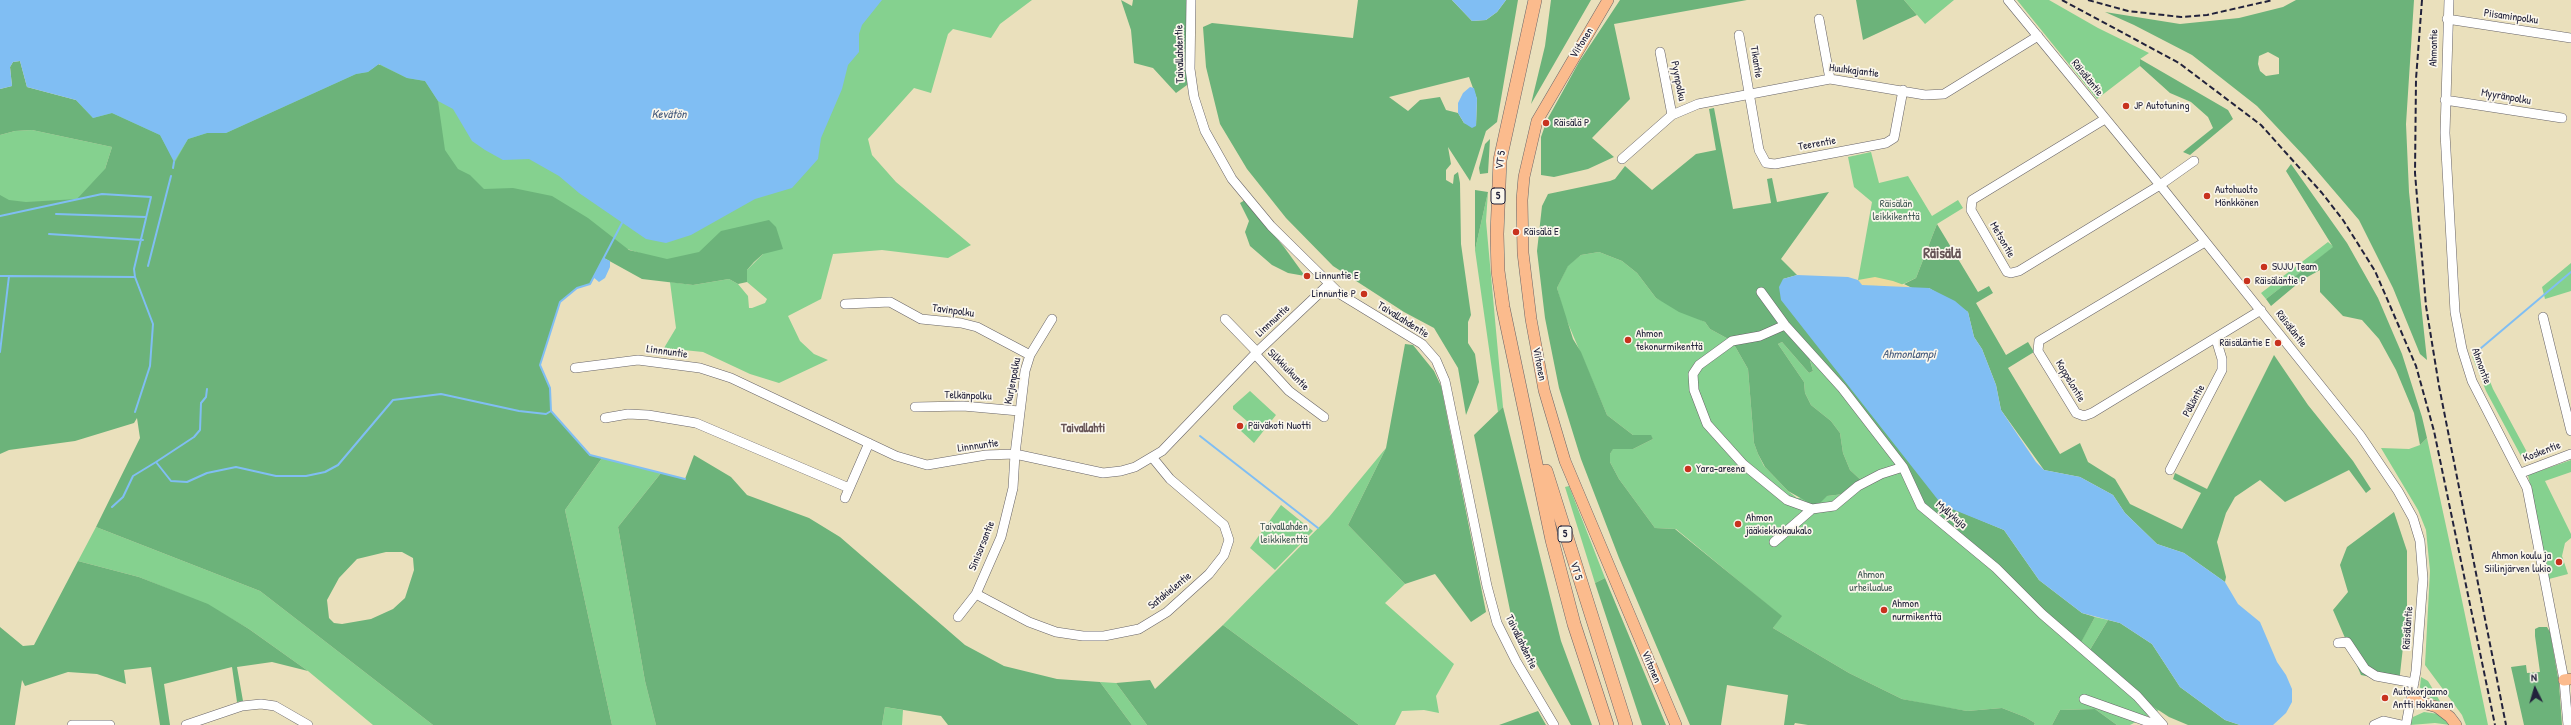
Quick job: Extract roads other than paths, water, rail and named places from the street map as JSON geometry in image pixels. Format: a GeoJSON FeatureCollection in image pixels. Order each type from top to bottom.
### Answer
{"type":"FeatureCollection","features":[{"type":"Feature","properties":{"kind":"highway","name":"VT 5"},"geometry":{"type":"LineString","coordinates":[[1535,0],[1508,121],[1498,186],[1498,271],[1503,307],[1552,540],[1574,624],[1607,725]]}},
{"type":"Feature","properties":{"kind":"highway","name":"VT 5"},"geometry":{"type":"LineString","coordinates":[[1522,393],[1626,725]]}},
{"type":"Feature","properties":{"kind":"main road","name":"Viitonen"},"geometry":{"type":"LineString","coordinates":[[1608,0],[1537,121],[1524,177],[1522,200],[1523,253],[1531,319],[1544,390],[1565,461],[1676,725]]}},
{"type":"Feature","properties":{"kind":"main road"},"geometry":{"type":"LineString","coordinates":[[2412,700],[2437,707],[2450,717],[2456,725]]}},
{"type":"Feature","properties":{"kind":"street","name":"Taivallahdentie"},"geometry":{"type":"LineString","coordinates":[[1191,0],[1190,69],[1194,97],[1205,131],[1221,162],[1247,198],[1328,284],[1340,294],[1422,344],[1436,360],[1445,381],[1455,424],[1487,586],[1497,623],[1516,661],[1554,725]]}},
{"type":"Feature","properties":{"kind":"street","name":"Räisäläntie"},"geometry":{"type":"LineString","coordinates":[[2008,0],[2160,185],[2360,435],[2398,491],[2413,518],[2420,542],[2423,579],[2414,683],[2412,700],[2406,725]]}},
{"type":"Feature","properties":{"kind":"street","name":"Ahmontie"},"geometry":{"type":"LineString","coordinates":[[2449,0],[2447,19],[2445,100],[2454,290],[2462,349],[2472,381],[2491,421],[2521,473],[2527,488],[2568,680],[2568,725]]}},
{"type":"Feature","properties":{"kind":"street"},"geometry":{"type":"LineString","coordinates":[[1819,19],[1830,79]]}},
{"type":"Feature","properties":{"kind":"street","name":"Piisaminpolku"},"geometry":{"type":"LineString","coordinates":[[2447,19],[2571,38]]}},
{"type":"Feature","properties":{"kind":"street","name":"Tikantie"},"geometry":{"type":"LineString","coordinates":[[1739,35],[1749,94]]}},
{"type":"Feature","properties":{"kind":"street","name":"Huuhkajantie"},"geometry":{"type":"LineString","coordinates":[[1622,159],[1672,115],[1698,104],[1830,79],[1904,90],[1925,95],[1944,94],[2038,36]]}},
{"type":"Feature","properties":{"kind":"street","name":"Pyynpolku"},"geometry":{"type":"LineString","coordinates":[[1660,52],[1672,115]]}},
{"type":"Feature","properties":{"kind":"street","name":"Teerentie"},"geometry":{"type":"LineString","coordinates":[[1749,94],[1762,157],[1766,163],[1775,164],[1886,143],[1894,138],[1904,90]]}},
{"type":"Feature","properties":{"kind":"street","name":"Myyränpolku"},"geometry":{"type":"LineString","coordinates":[[2445,100],[2562,118]]}},
{"type":"Feature","properties":{"kind":"street","name":"Metsontie"},"geometry":{"type":"LineString","coordinates":[[2105,119],[1972,200],[1970,209],[2006,270],[2011,273],[2019,271],[2160,185]]}},
{"type":"Feature","properties":{"kind":"street"},"geometry":{"type":"LineString","coordinates":[[2160,185],[2194,161]]}},
{"type":"Feature","properties":{"kind":"street","name":"Koppelontie"},"geometry":{"type":"LineString","coordinates":[[2205,242],[2044,338],[2038,347],[2076,413],[2084,416],[2216,339],[2261,310]]}},
{"type":"Feature","properties":{"kind":"street","name":"Linnnuntie"},"geometry":{"type":"LineString","coordinates":[[576,368],[638,360],[700,368],[731,378],[896,456],[927,465],[986,455],[1015,454],[1102,473],[1121,471],[1152,457],[1167,446],[1256,353],[1328,284]]}},
{"type":"Feature","properties":{"kind":"street","name":"Myllykuja"},"geometry":{"type":"LineString","coordinates":[[1761,292],[1785,326],[1842,388],[1903,466],[1921,506],[1996,568],[2042,614],[2137,696],[2163,725]]}},
{"type":"Feature","properties":{"kind":"street","name":"Tavinpolku"},"geometry":{"type":"LineString","coordinates":[[845,304],[890,302],[920,319],[960,323],[977,327],[1030,355]]}},
{"type":"Feature","properties":{"kind":"street"},"geometry":{"type":"LineString","coordinates":[[2543,317],[2571,431]]}},
{"type":"Feature","properties":{"kind":"street","name":"Kurjenpolku"},"geometry":{"type":"LineString","coordinates":[[1015,454],[1019,411],[1030,355],[1052,319]]}},
{"type":"Feature","properties":{"kind":"street","name":"Silkkiuikuntie"},"geometry":{"type":"LineString","coordinates":[[1225,320],[1289,391],[1324,417]]}},
{"type":"Feature","properties":{"kind":"street"},"geometry":{"type":"LineString","coordinates":[[1785,326],[1760,336],[1732,341],[1706,359],[1693,374],[1697,404],[1707,424],[1743,464],[1787,500],[1812,509],[1834,506],[1858,486],[1881,474],[1903,466]]}},
{"type":"Feature","properties":{"kind":"street","name":"Pöllöntie"},"geometry":{"type":"LineString","coordinates":[[2170,470],[2222,370],[2222,359],[2216,339]]}},
{"type":"Feature","properties":{"kind":"street","name":"Telkänpolku"},"geometry":{"type":"LineString","coordinates":[[915,407],[963,406],[1019,411]]}},
{"type":"Feature","properties":{"kind":"street"},"geometry":{"type":"LineString","coordinates":[[605,418],[628,414],[648,415],[696,423],[849,488]]}},
{"type":"Feature","properties":{"kind":"street"},"geometry":{"type":"LineString","coordinates":[[845,498],[869,443]]}},
{"type":"Feature","properties":{"kind":"street","name":"Sinisorsantie"},"geometry":{"type":"LineString","coordinates":[[958,618],[976,594],[1003,530],[1013,488],[1015,454]]}},
{"type":"Feature","properties":{"kind":"street","name":"Koskentie"},"geometry":{"type":"LineString","coordinates":[[2521,473],[2571,454]]}},
{"type":"Feature","properties":{"kind":"street","name":"Satakielentie"},"geometry":{"type":"LineString","coordinates":[[976,594],[1029,622],[1056,632],[1083,636],[1104,636],[1139,629],[1167,612],[1209,574],[1224,555],[1230,540],[1224,526],[1170,479],[1152,457]]}},
{"type":"Feature","properties":{"kind":"street"},"geometry":{"type":"LineString","coordinates":[[1774,542],[1812,509]]}},
{"type":"Feature","properties":{"kind":"street"},"geometry":{"type":"LineString","coordinates":[[2338,643],[2347,642],[2365,668],[2376,676],[2414,683]]}},
{"type":"Feature","properties":{"kind":"street"},"geometry":{"type":"LineString","coordinates":[[2084,699],[2157,725]]}},
{"type":"Feature","properties":{"kind":"street"},"geometry":{"type":"LineString","coordinates":[[186,725],[242,706],[261,704],[275,706],[308,725]]}},
{"type":"Feature","properties":{"kind":"street"},"geometry":{"type":"LineString","coordinates":[[2374,725],[2383,721],[2401,725]]}},
{"type":"Feature","properties":{"kind":"street"},"geometry":{"type":"LineString","coordinates":[[72,725],[110,725]]}},
{"type":"Feature","properties":{"kind":"water","name":"Kevätön"},"geometry":{"type":"Polygon","coordinates":[[[0,0],[882,0],[862,25],[859,34],[859,52],[848,65],[842,89],[821,138],[818,159],[792,188],[755,199],[691,235],[666,243],[646,239],[579,193],[559,176],[529,159],[503,160],[485,150],[472,141],[453,109],[438,101],[425,81],[407,78],[379,64],[368,72],[356,74],[226,133],[207,133],[188,139],[174,162],[160,135],[112,113],[93,118],[76,100],[27,87],[20,61],[13,62],[10,67],[12,86],[0,89],[0,0]]]}},
{"type":"Feature","properties":{"kind":"water"},"geometry":{"type":"Polygon","coordinates":[[[1452,0],[1506,0],[1497,12],[1486,20],[1472,21],[1452,0]]]}},
{"type":"Feature","properties":{"kind":"water"},"geometry":{"type":"Polygon","coordinates":[[[1470,87],[1474,88],[1477,99],[1476,126],[1472,128],[1464,123],[1458,113],[1458,103],[1463,93],[1470,87]]]}},
{"type":"Feature","properties":{"kind":"water"},"geometry":{"type":"Polygon","coordinates":[[[604,258],[610,261],[610,267],[605,278],[599,282],[593,277],[604,258]]]}},
{"type":"Feature","properties":{"kind":"water","name":"Ahmonlampi"},"geometry":{"type":"Polygon","coordinates":[[[1797,275],[1848,277],[1858,280],[1862,285],[1929,288],[1955,301],[1968,312],[1974,337],[1982,349],[1996,385],[2001,410],[2036,462],[2044,470],[2080,477],[2113,495],[2125,513],[2157,544],[2184,553],[2225,582],[2238,604],[2260,622],[2277,662],[2286,675],[2292,689],[2292,702],[2286,713],[2273,725],[2240,725],[2225,720],[2180,687],[2152,644],[2120,623],[2082,613],[2039,580],[2004,530],[1942,505],[1781,300],[1779,287],[1783,279],[1797,275]]]}},
{"type":"Feature","properties":{"kind":"waterway"},"geometry":{"type":"LineString","coordinates":[[173,168],[174,162]]}},
{"type":"Feature","properties":{"kind":"waterway"},"geometry":{"type":"LineString","coordinates":[[148,266],[171,176]]}},
{"type":"Feature","properties":{"kind":"waterway"},"geometry":{"type":"LineString","coordinates":[[0,216],[102,194],[151,197],[134,269],[135,277],[9,276],[0,352]]}},
{"type":"Feature","properties":{"kind":"waterway"},"geometry":{"type":"LineString","coordinates":[[56,214],[146,217]]}},
{"type":"Feature","properties":{"kind":"waterway"},"geometry":{"type":"LineString","coordinates":[[622,223],[590,284],[577,288],[560,302],[540,365],[550,388],[551,411],[590,455],[685,479]]}},
{"type":"Feature","properties":{"kind":"waterway"},"geometry":{"type":"LineString","coordinates":[[49,234],[143,240]]}},
{"type":"Feature","properties":{"kind":"waterway"},"geometry":{"type":"LineString","coordinates":[[2474,354],[2571,272]]}},
{"type":"Feature","properties":{"kind":"waterway"},"geometry":{"type":"LineString","coordinates":[[0,276],[9,276]]}},
{"type":"Feature","properties":{"kind":"waterway"},"geometry":{"type":"LineString","coordinates":[[135,277],[153,324],[150,366],[135,412]]}},
{"type":"Feature","properties":{"kind":"waterway"},"geometry":{"type":"LineString","coordinates":[[156,462],[194,437],[200,430],[201,403],[206,397],[207,389]]}},
{"type":"Feature","properties":{"kind":"waterway"},"geometry":{"type":"LineString","coordinates":[[112,507],[123,497],[133,476],[156,462],[171,481],[187,482],[207,473],[236,467],[276,476],[306,476],[325,472],[338,465],[393,400],[441,394],[519,411],[546,414],[551,411]]}},
{"type":"Feature","properties":{"kind":"waterway"},"geometry":{"type":"LineString","coordinates":[[1200,436],[1318,528]]}},
{"type":"Feature","properties":{"kind":"railway"},"geometry":{"type":"LineString","coordinates":[[2062,0],[2179,63],[2261,125],[2322,193],[2343,220],[2375,271],[2416,366],[2434,431],[2495,725]]}},
{"type":"Feature","properties":{"kind":"railway"},"geometry":{"type":"LineString","coordinates":[[2088,0],[2128,11],[2181,17],[2207,15],[2273,0]]}},
{"type":"Feature","properties":{"kind":"railway"},"geometry":{"type":"LineString","coordinates":[[2422,0],[2416,79],[2415,173],[2426,306],[2439,386],[2506,725]]}},
{"type":"Feature","properties":{"kind":"place","name":"JP Autotuning"},"geometry":{"type":"Point","coordinates":[2126,106]}},
{"type":"Feature","properties":{"kind":"place","name":"Räisälä P"},"geometry":{"type":"Point","coordinates":[1546,123]}},
{"type":"Feature","properties":{"kind":"place","name":"Autohuolto Mönkkönen"},"geometry":{"type":"Point","coordinates":[2207,196]}},
{"type":"Feature","properties":{"kind":"place","name":"Räisälä E"},"geometry":{"type":"Point","coordinates":[1516,232]}},
{"type":"Feature","properties":{"kind":"place","name":"SUJU Team"},"geometry":{"type":"Point","coordinates":[2264,267]}},
{"type":"Feature","properties":{"kind":"place","name":"Linnuntie E"},"geometry":{"type":"Point","coordinates":[1307,276]}},
{"type":"Feature","properties":{"kind":"place","name":"Räisäläntie P"},"geometry":{"type":"Point","coordinates":[2247,281]}},
{"type":"Feature","properties":{"kind":"place","name":"Linnuntie P"},"geometry":{"type":"Point","coordinates":[1364,294]}},
{"type":"Feature","properties":{"kind":"place","name":"Ahmon tekonurmikenttä"},"geometry":{"type":"Point","coordinates":[1628,340]}},
{"type":"Feature","properties":{"kind":"place","name":"Räisäläntie E"},"geometry":{"type":"Point","coordinates":[2278,343]}},
{"type":"Feature","properties":{"kind":"place","name":"Päiväkoti Nuotti"},"geometry":{"type":"Point","coordinates":[1240,426]}},
{"type":"Feature","properties":{"kind":"place","name":"Yara-areena"},"geometry":{"type":"Point","coordinates":[1688,469]}},
{"type":"Feature","properties":{"kind":"place","name":"Ahmon jääkiekkokaukalo"},"geometry":{"type":"Point","coordinates":[1738,524]}},
{"type":"Feature","properties":{"kind":"place","name":"Ahmon koulu ja Siilinjärven lukio"},"geometry":{"type":"Point","coordinates":[2559,562]}},
{"type":"Feature","properties":{"kind":"place","name":"Ahmon nurmikenttä"},"geometry":{"type":"Point","coordinates":[1884,610]}},
{"type":"Feature","properties":{"kind":"place","name":"Autokorjaamo Antti Hokkanen"},"geometry":{"type":"Point","coordinates":[2385,698]}},
{"type":"Feature","properties":{"kind":"district","name":"Räisälä"},"geometry":{"type":"Point","coordinates":[1942,254]}},
{"type":"Feature","properties":{"kind":"district","name":"Taivallahti"},"geometry":{"type":"Point","coordinates":[1083,429]}},
{"type":"Feature","properties":{"kind":"park label","name":"Räisälän leikkikenttä"},"geometry":{"type":"Point","coordinates":[1896,210]}},
{"type":"Feature","properties":{"kind":"park label","name":"Taivallahden leikkikenttä"},"geometry":{"type":"Point","coordinates":[1284,533]}},
{"type":"Feature","properties":{"kind":"park label","name":"Ahmon urheilualue"},"geometry":{"type":"Point","coordinates":[1871,581]}}]}
